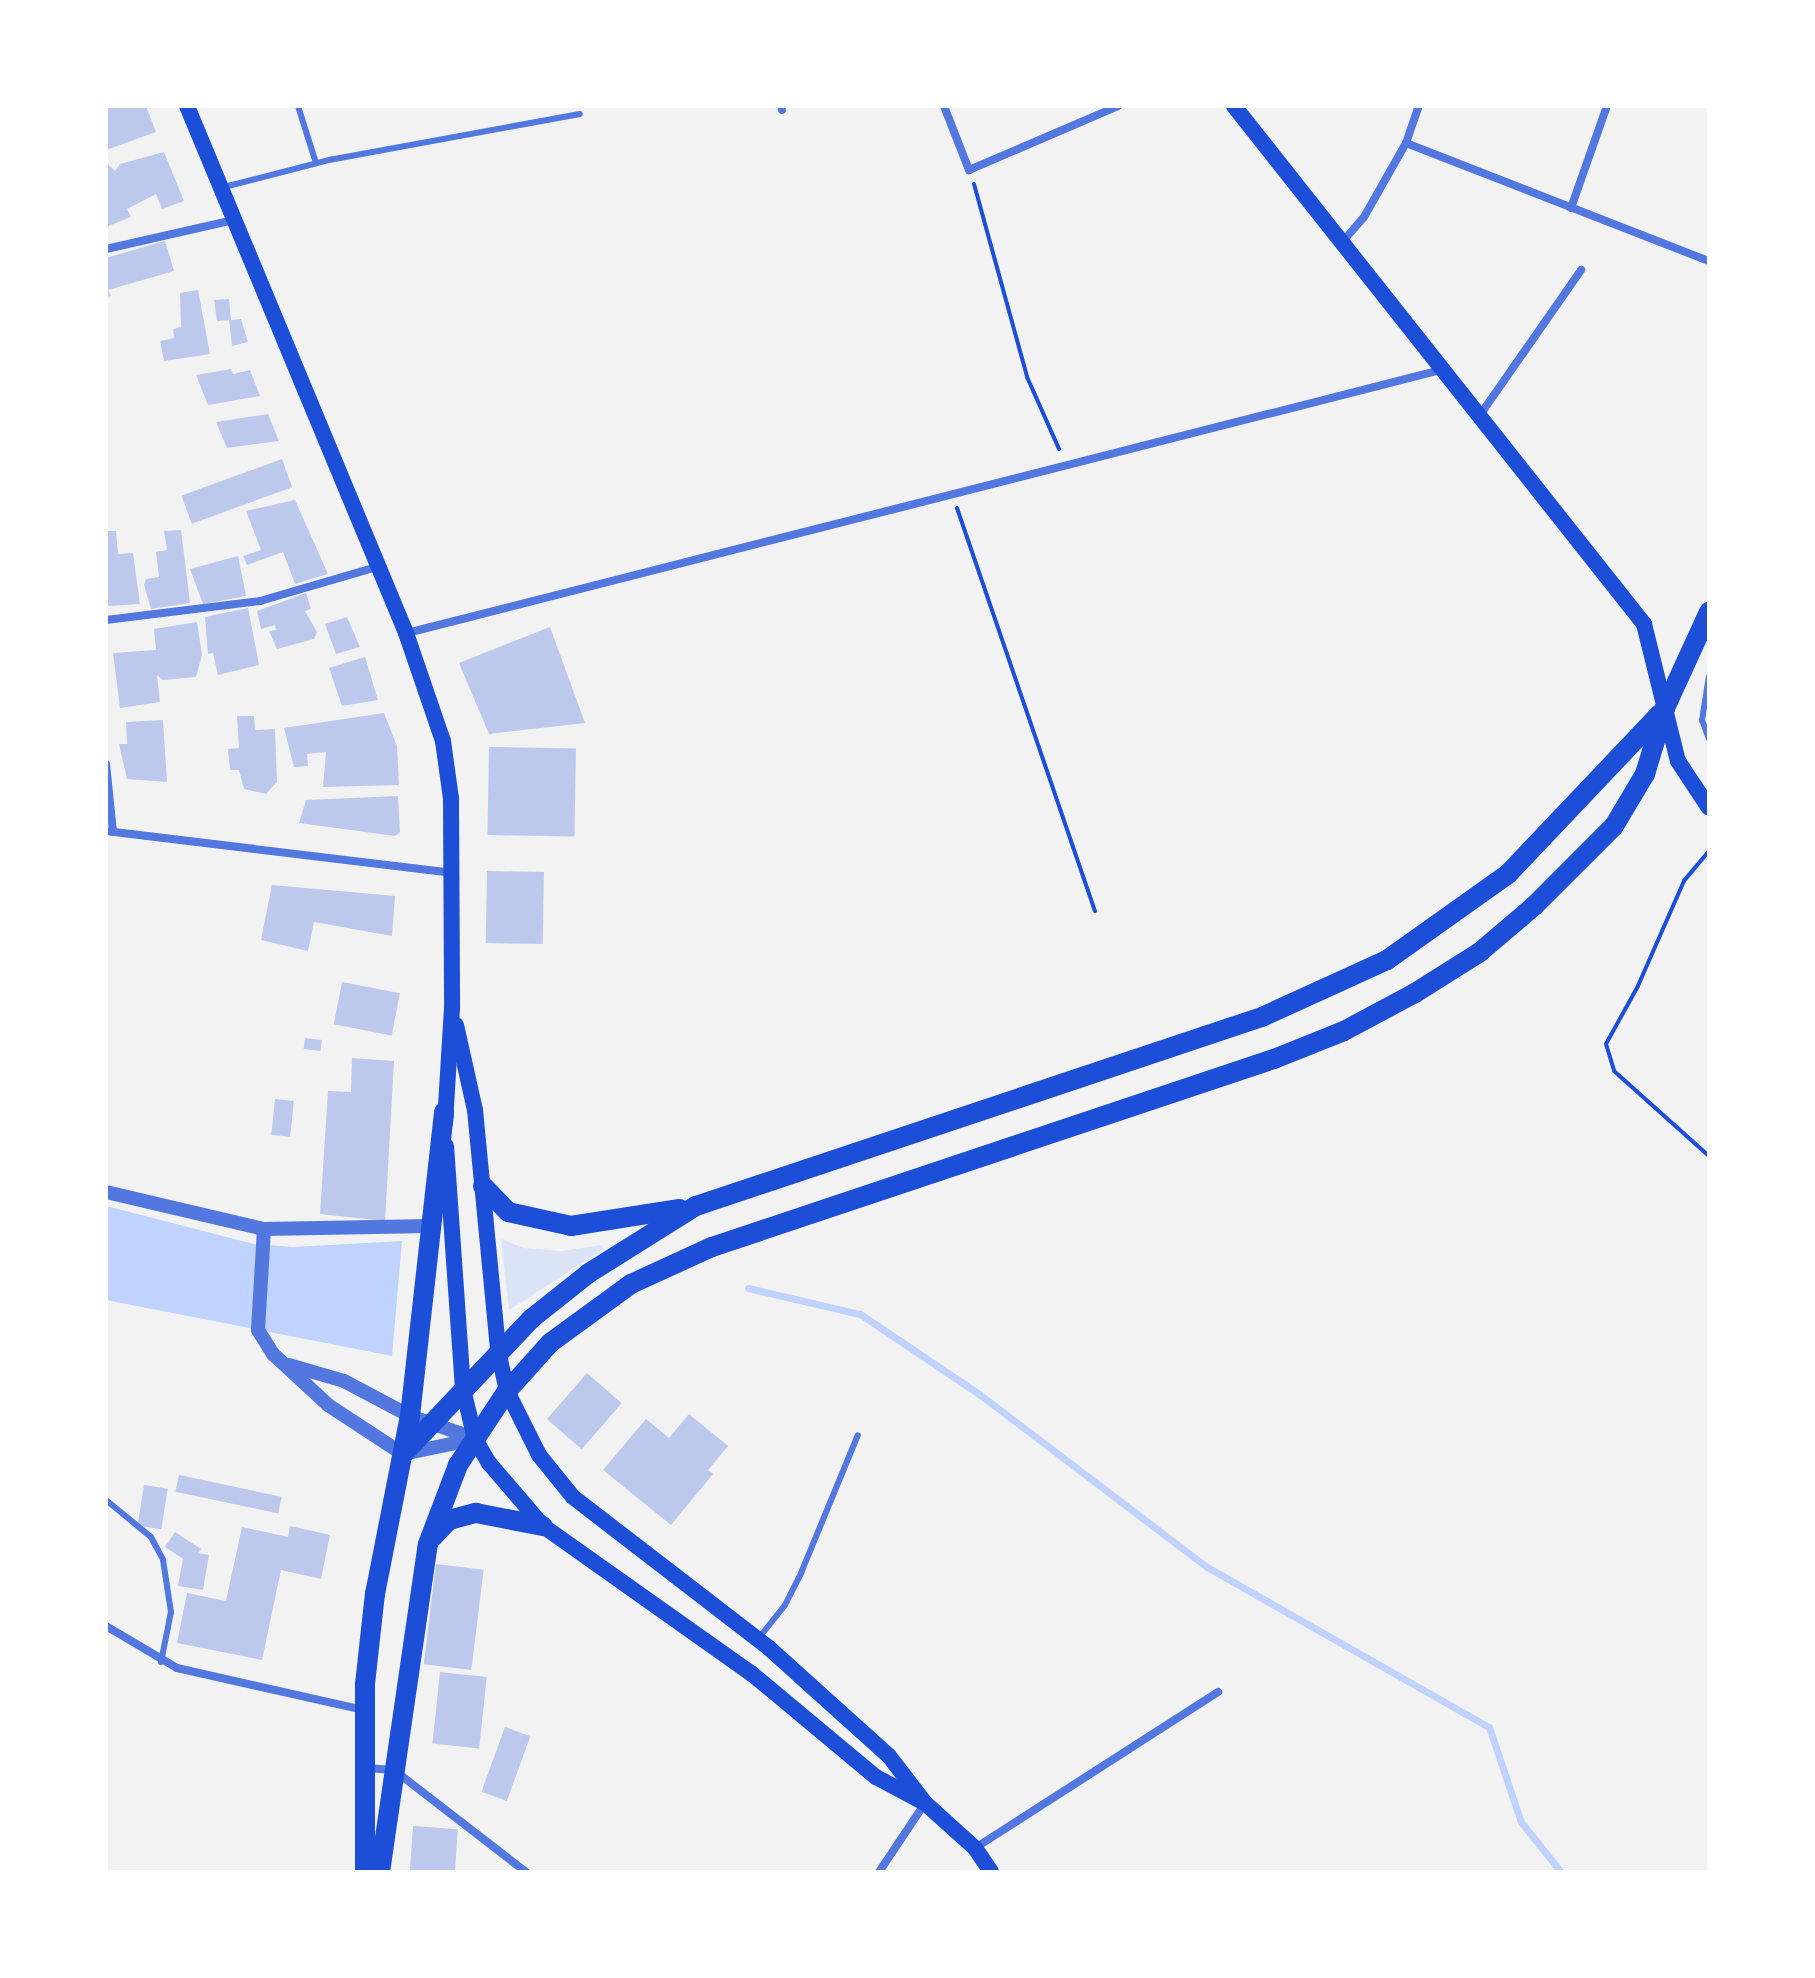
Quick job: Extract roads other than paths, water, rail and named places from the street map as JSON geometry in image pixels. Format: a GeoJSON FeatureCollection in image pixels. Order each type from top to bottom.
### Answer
{"type":"FeatureCollection","features":[{"type":"Feature","properties":{"kind":"main road"},"geometry":{"type":"LineString","coordinates":[[187,106],[406,633],[448,767],[452,1008],[444,1112],[410,1416],[375,1594],[365,1711],[365,1872]]}},
{"type":"Feature","properties":{"kind":"main road"},"geometry":{"type":"LineString","coordinates":[[1234,106],[1344,240],[1441,370],[1644,624],[1683,773],[1709,808]]}},
{"type":"Feature","properties":{"kind":"main road"},"geometry":{"type":"LineString","coordinates":[[380,1872],[428,1544],[446,1490],[475,1439],[507,1391],[550,1343],[604,1301],[712,1247],[1274,1059],[1344,1031],[1415,993],[1480,952],[1534,906],[1614,826],[1645,774],[1665,708],[1709,612]]}},
{"type":"Feature","properties":{"kind":"main road"},"geometry":{"type":"LineString","coordinates":[[483,1186],[508,1212],[571,1226],[696,1206],[1322,994],[1448,921],[1508,874],[1665,708]]}},
{"type":"Feature","properties":{"kind":"main road"},"geometry":{"type":"LineString","coordinates":[[452,1008],[475,1110],[498,1351],[507,1391],[539,1455],[573,1497],[758,1639],[889,1756],[925,1803],[975,1848],[991,1872]]}},
{"type":"Feature","properties":{"kind":"main road"},"geometry":{"type":"LineString","coordinates":[[444,1112],[463,1389],[475,1439],[503,1481],[543,1526],[751,1673],[876,1777],[925,1803]]}},
{"type":"Feature","properties":{"kind":"main road"},"geometry":{"type":"LineString","coordinates":[[403,1454],[498,1351],[589,1273],[696,1206]]}},
{"type":"Feature","properties":{"kind":"main road"},"geometry":{"type":"LineString","coordinates":[[428,1544],[449,1520],[476,1513],[543,1526]]}},
{"type":"Feature","properties":{"kind":"street"},"geometry":{"type":"LineString","coordinates":[[944,106],[969,170],[1118,106]]}},
{"type":"Feature","properties":{"kind":"street"},"geometry":{"type":"LineString","coordinates":[[1344,240],[1364,217],[1406,143],[1419,106]]}},
{"type":"Feature","properties":{"kind":"street"},"geometry":{"type":"LineString","coordinates":[[1571,208],[1607,106]]}},
{"type":"Feature","properties":{"kind":"street"},"geometry":{"type":"LineString","coordinates":[[1406,143],[1709,261]]}},
{"type":"Feature","properties":{"kind":"street"},"geometry":{"type":"LineString","coordinates":[[106,249],[234,220]]}},
{"type":"Feature","properties":{"kind":"street"},"geometry":{"type":"LineString","coordinates":[[1480,415],[1581,270]]}},
{"type":"Feature","properties":{"kind":"street"},"geometry":{"type":"LineString","coordinates":[[406,633],[1441,370]]}},
{"type":"Feature","properties":{"kind":"street"},"geometry":{"type":"LineString","coordinates":[[106,620],[260,601],[377,567]]}},
{"type":"Feature","properties":{"kind":"street"},"geometry":{"type":"LineString","coordinates":[[106,764],[110,832],[451,874]]}},
{"type":"Feature","properties":{"kind":"street"},"geometry":{"type":"LineString","coordinates":[[106,1192],[263,1236],[430,1226]]}},
{"type":"Feature","properties":{"kind":"street"},"geometry":{"type":"LineString","coordinates":[[263,1236],[258,1330],[285,1364],[328,1405],[403,1454],[475,1439]]}},
{"type":"Feature","properties":{"kind":"street"},"geometry":{"type":"LineString","coordinates":[[285,1364],[344,1381],[410,1416],[475,1439]]}},
{"type":"Feature","properties":{"kind":"street"},"geometry":{"type":"LineString","coordinates":[[106,1626],[161,1662],[365,1711]]}},
{"type":"Feature","properties":{"kind":"street"},"geometry":{"type":"LineString","coordinates":[[975,1848],[1218,1692]]}},
{"type":"Feature","properties":{"kind":"street"},"geometry":{"type":"LineString","coordinates":[[365,1768],[394,1770],[526,1872]]}},
{"type":"Feature","properties":{"kind":"street"},"geometry":{"type":"LineString","coordinates":[[879,1872],[925,1803]]}},
{"type":"Feature","properties":{"kind":"lane"},"geometry":{"type":"LineString","coordinates":[[298,106],[316,163]]}},
{"type":"Feature","properties":{"kind":"lane"},"geometry":{"type":"LineString","coordinates":[[221,188],[316,163],[580,114]]}},
{"type":"Feature","properties":{"kind":"lane"},"geometry":{"type":"LineString","coordinates":[[1709,676],[1702,720],[1709,739]]}},
{"type":"Feature","properties":{"kind":"lane"},"geometry":{"type":"LineString","coordinates":[[758,1639],[796,1584],[858,1435]]}},
{"type":"Feature","properties":{"kind":"lane"},"geometry":{"type":"LineString","coordinates":[[106,1500],[151,1537],[163,1560],[171,1612],[161,1662]]}},
{"type":"Feature","properties":{"kind":"water"},"geometry":{"type":"Polygon","coordinates":[[[106,1206],[254,1244],[293,1247],[402,1241],[392,1356],[106,1300],[106,1206]]]}},
{"type":"Feature","properties":{"kind":"waterway"},"geometry":{"type":"LineString","coordinates":[[748,1288],[860,1314],[979,1394],[1207,1567],[1489,1727],[1521,1822],[1561,1872]]}}]}
